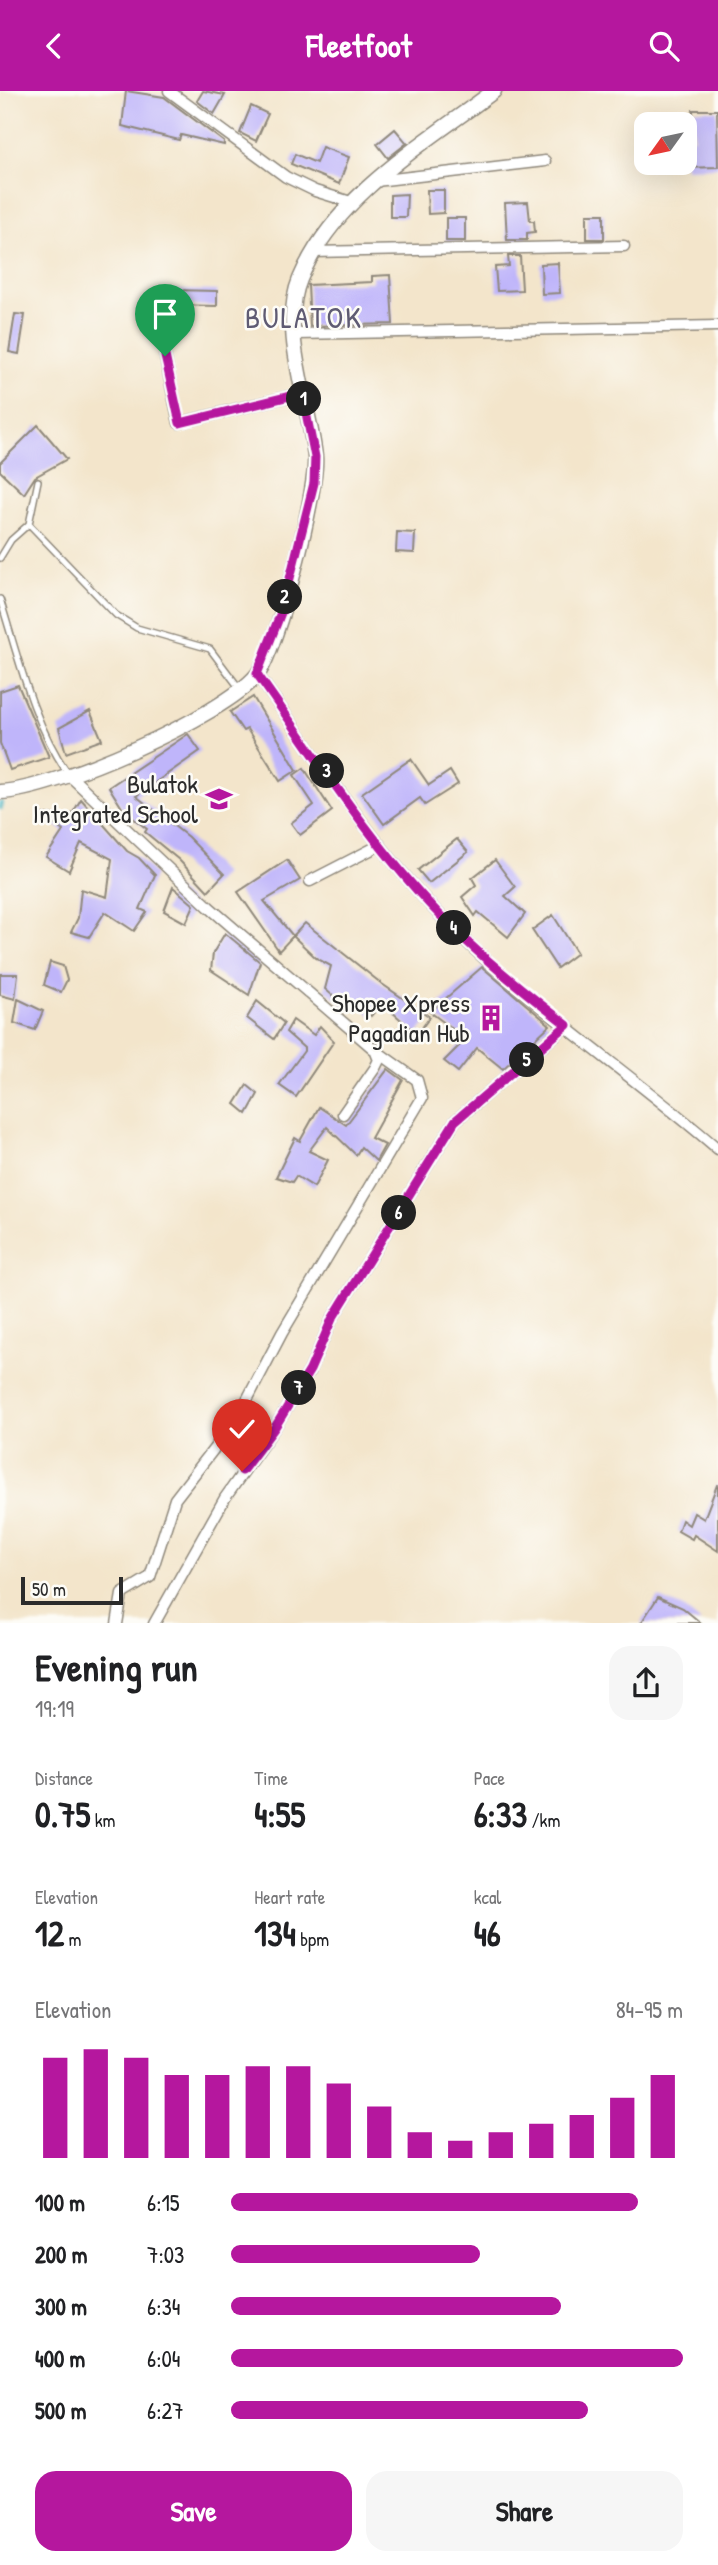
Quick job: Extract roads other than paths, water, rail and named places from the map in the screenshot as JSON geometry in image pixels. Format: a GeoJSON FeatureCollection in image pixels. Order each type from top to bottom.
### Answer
{"type":"FeatureCollection","features":[{"type":"Feature","properties":{"kind":"street"},"geometry":{"type":"LineString","coordinates":[[169,91],[286,177],[315,191],[354,203]]}},
{"type":"Feature","properties":{"kind":"street"},"geometry":{"type":"LineString","coordinates":[[0,792],[69,775],[114,759],[169,732],[240,689],[257,674],[282,610],[314,483],[315,457],[302,393],[294,311],[298,283],[312,252],[376,181],[494,91]]}},
{"type":"Feature","properties":{"kind":"street"},"geometry":{"type":"LineString","coordinates":[[376,181],[545,160]]}},
{"type":"Feature","properties":{"kind":"street"},"geometry":{"type":"LineString","coordinates":[[312,252],[624,246]]}},
{"type":"Feature","properties":{"kind":"street"},"geometry":{"type":"LineString","coordinates":[[296,334],[718,326]]}},
{"type":"Feature","properties":{"kind":"street"},"geometry":{"type":"LineString","coordinates":[[165,356],[180,423],[302,393]]}},
{"type":"Feature","properties":{"kind":"street"},"geometry":{"type":"LineString","coordinates":[[257,674],[380,845],[438,913],[513,983],[718,1149]]}},
{"type":"Feature","properties":{"kind":"street"},"geometry":{"type":"LineString","coordinates":[[69,775],[209,907],[375,1050],[417,1080],[422,1098],[282,1333],[237,1419],[176,1499],[149,1577],[122,1594],[117,1623]]}},
{"type":"Feature","properties":{"kind":"street"},"geometry":{"type":"LineString","coordinates":[[310,881],[380,845]]}},
{"type":"Feature","properties":{"kind":"street"},"geometry":{"type":"LineString","coordinates":[[154,1623],[218,1509],[303,1381],[332,1319],[455,1121],[567,1025]]}},
{"type":"Feature","properties":{"kind":"street"},"geometry":{"type":"LineString","coordinates":[[343,1114],[375,1068],[379,1059],[375,1050]]}},
{"type":"Feature","properties":{"kind":"lane"},"geometry":{"type":"LineString","coordinates":[[0,558],[11,540],[29,524],[38,481]]}},
{"type":"Feature","properties":{"kind":"lane"},"geometry":{"type":"LineString","coordinates":[[29,524],[116,615],[137,628],[210,649],[240,689]]}},
{"type":"Feature","properties":{"kind":"lane"},"geometry":{"type":"LineString","coordinates":[[0,599],[25,678],[54,750],[69,775]]}},
{"type":"Feature","properties":{"kind":"waterway"},"geometry":{"type":"LineString","coordinates":[[0,808],[1,803]]}},
{"type":"Feature","properties":{"kind":"place","name":"Bulatok Integrated School"},"geometry":{"type":"Point","coordinates":[219,799]}},
{"type":"Feature","properties":{"kind":"place","name":"Shopee Xpress Pagadian Hub"},"geometry":{"type":"Point","coordinates":[491,1018]}},
{"type":"Feature","properties":{"kind":"district","name":"BULATOK"},"geometry":{"type":"Point","coordinates":[304,318]}}]}
